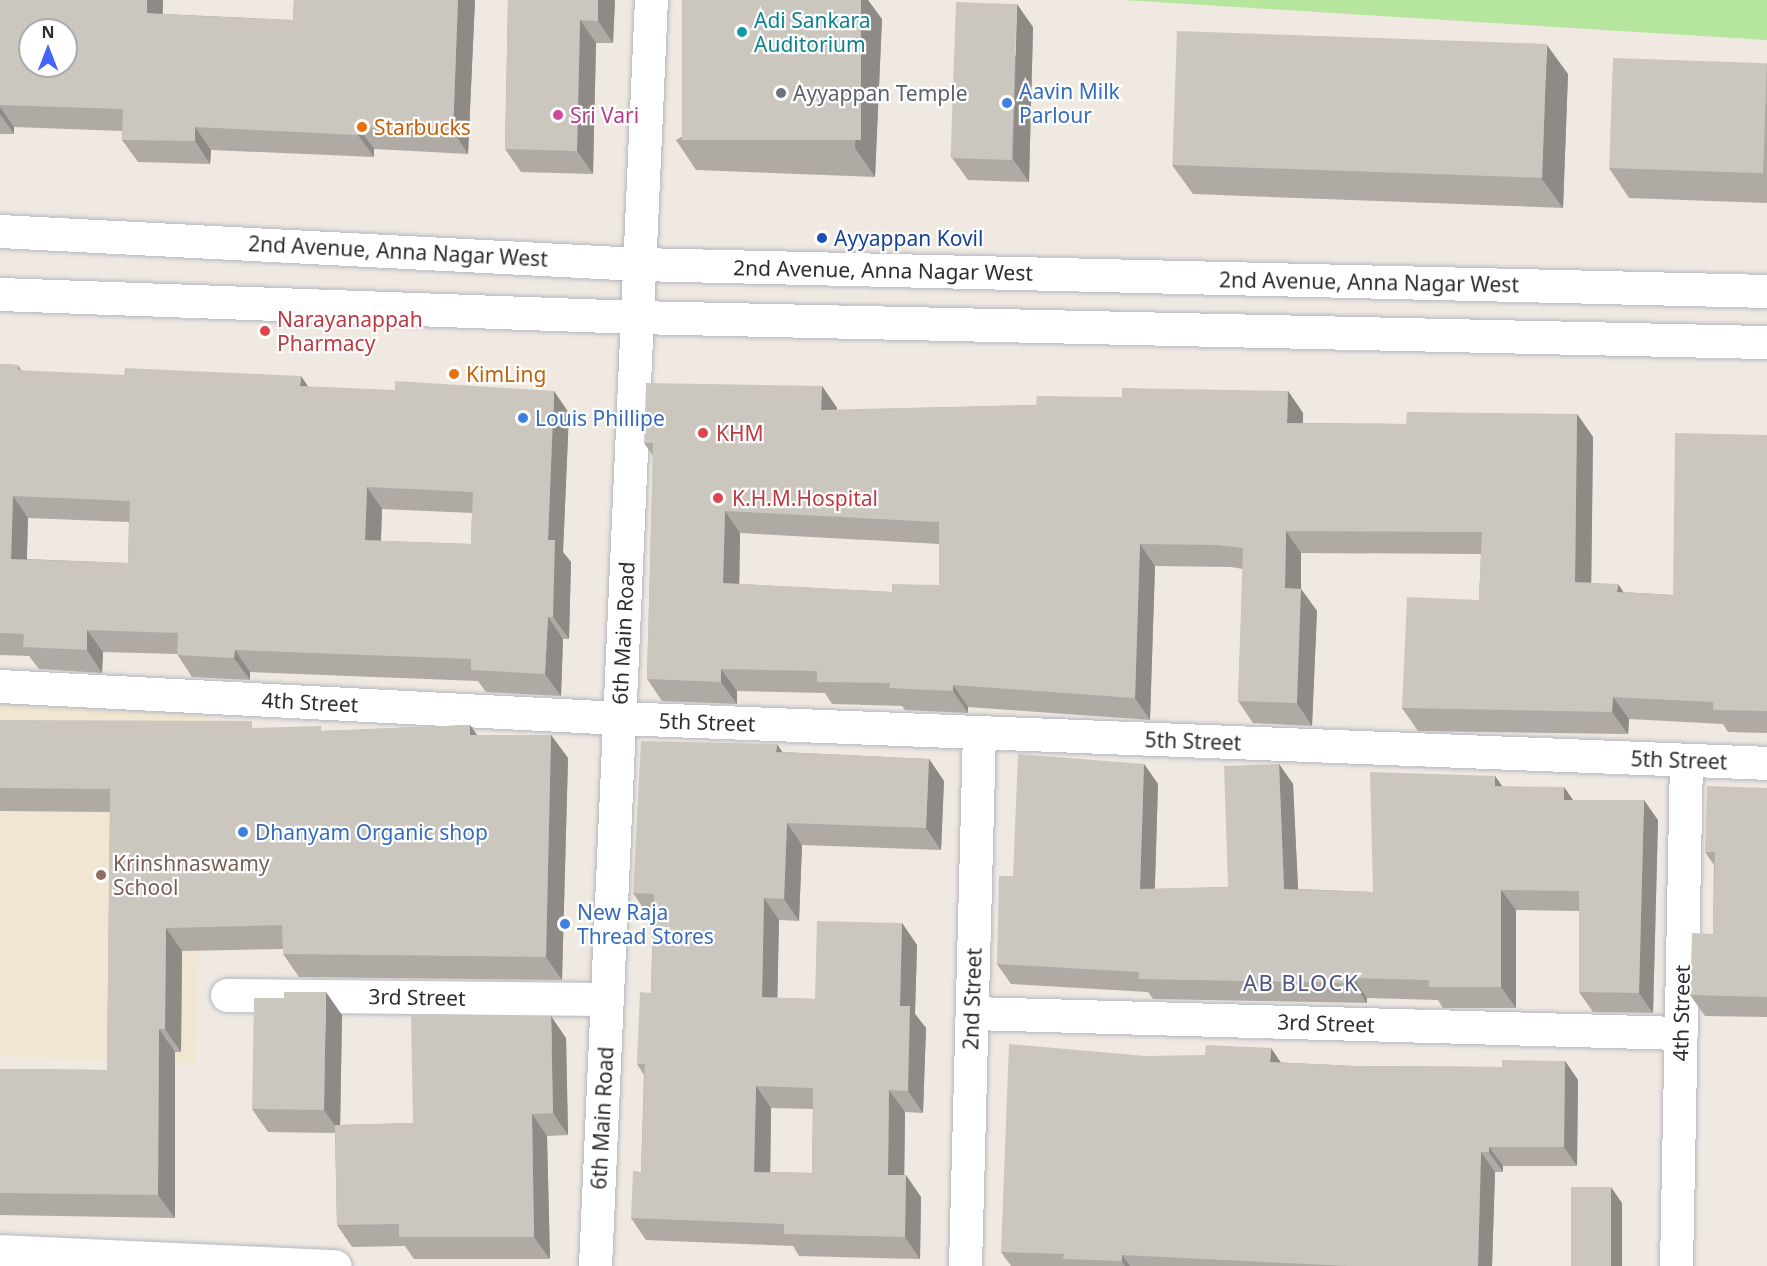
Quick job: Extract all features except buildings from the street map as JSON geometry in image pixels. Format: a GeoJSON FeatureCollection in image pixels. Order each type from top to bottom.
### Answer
{"type":"FeatureCollection","features":[{"type":"Feature","properties":{"kind":"street","name":"6th Main Road"},"geometry":{"type":"LineString","coordinates":[[596,1266],[635,317],[651,0]]}},
{"type":"Feature","properties":{"kind":"street","name":"2nd Avenue, Anna Nagar West"},"geometry":{"type":"LineString","coordinates":[[0,231],[639,264],[1767,291]]}},
{"type":"Feature","properties":{"kind":"street"},"geometry":{"type":"LineString","coordinates":[[0,294],[635,317],[1767,342]]}},
{"type":"Feature","properties":{"kind":"street","name":"4th Street"},"geometry":{"type":"LineString","coordinates":[[0,686],[619,718]]}},
{"type":"Feature","properties":{"kind":"street","name":"5th Street"},"geometry":{"type":"LineString","coordinates":[[619,718],[1767,763]]}},
{"type":"Feature","properties":{"kind":"street","name":"2nd Street"},"geometry":{"type":"LineString","coordinates":[[965,1266],[980,733]]}},
{"type":"Feature","properties":{"kind":"street","name":"4th Street"},"geometry":{"type":"LineString","coordinates":[[1676,1266],[1686,760]]}},
{"type":"Feature","properties":{"kind":"street","name":"3rd Street"},"geometry":{"type":"LineString","coordinates":[[227,995],[607,999]]}},
{"type":"Feature","properties":{"kind":"street","name":"3rd Street"},"geometry":{"type":"LineString","coordinates":[[972,1013],[1681,1033]]}},
{"type":"Feature","properties":{"kind":"street"},"geometry":{"type":"LineString","coordinates":[[0,1251],[335,1266]]}},
{"type":"Feature","properties":{"kind":"shaded area","name":"Krinshnaswamy School"},"geometry":{"type":"Polygon","coordinates":[[[0,688],[208,695],[195,1063],[0,1056],[0,688]]]}},
{"type":"Feature","properties":{"kind":"green space"},"geometry":{"type":"Polygon","coordinates":[[[1124,0],[1767,0],[1767,40],[1124,0]]]}},
{"type":"Feature","properties":{"kind":"place","name":"Adi Sankara Auditorium"},"geometry":{"type":"Point","coordinates":[742,32]}},
{"type":"Feature","properties":{"kind":"place","name":"Ayyappan Temple"},"geometry":{"type":"Point","coordinates":[781,93]}},
{"type":"Feature","properties":{"kind":"place","name":"Aavin Milk Parlour"},"geometry":{"type":"Point","coordinates":[1007,103]}},
{"type":"Feature","properties":{"kind":"place","name":"Sri Vari"},"geometry":{"type":"Point","coordinates":[558,115]}},
{"type":"Feature","properties":{"kind":"place","name":"Starbucks"},"geometry":{"type":"Point","coordinates":[362,127]}},
{"type":"Feature","properties":{"kind":"place","name":"Ayyappan Kovil"},"geometry":{"type":"Point","coordinates":[822,238]}},
{"type":"Feature","properties":{"kind":"place","name":"Narayanappah Pharmacy"},"geometry":{"type":"Point","coordinates":[265,331]}},
{"type":"Feature","properties":{"kind":"place","name":"KimLing"},"geometry":{"type":"Point","coordinates":[454,374]}},
{"type":"Feature","properties":{"kind":"place","name":"Louis Phillipe"},"geometry":{"type":"Point","coordinates":[523,418]}},
{"type":"Feature","properties":{"kind":"place","name":"KHM"},"geometry":{"type":"Point","coordinates":[703,433]}},
{"type":"Feature","properties":{"kind":"place","name":"K.H.M.Hospital"},"geometry":{"type":"Point","coordinates":[718,498]}},
{"type":"Feature","properties":{"kind":"place","name":"Dhanyam Organic shop"},"geometry":{"type":"Point","coordinates":[243,832]}},
{"type":"Feature","properties":{"kind":"place","name":"Krinshnaswamy School"},"geometry":{"type":"Point","coordinates":[101,875]}},
{"type":"Feature","properties":{"kind":"place","name":"New Raja Thread Stores"},"geometry":{"type":"Point","coordinates":[565,924]}},
{"type":"Feature","properties":{"kind":"district","name":"AB BLOCK"},"geometry":{"type":"Point","coordinates":[1301,983]}}]}
